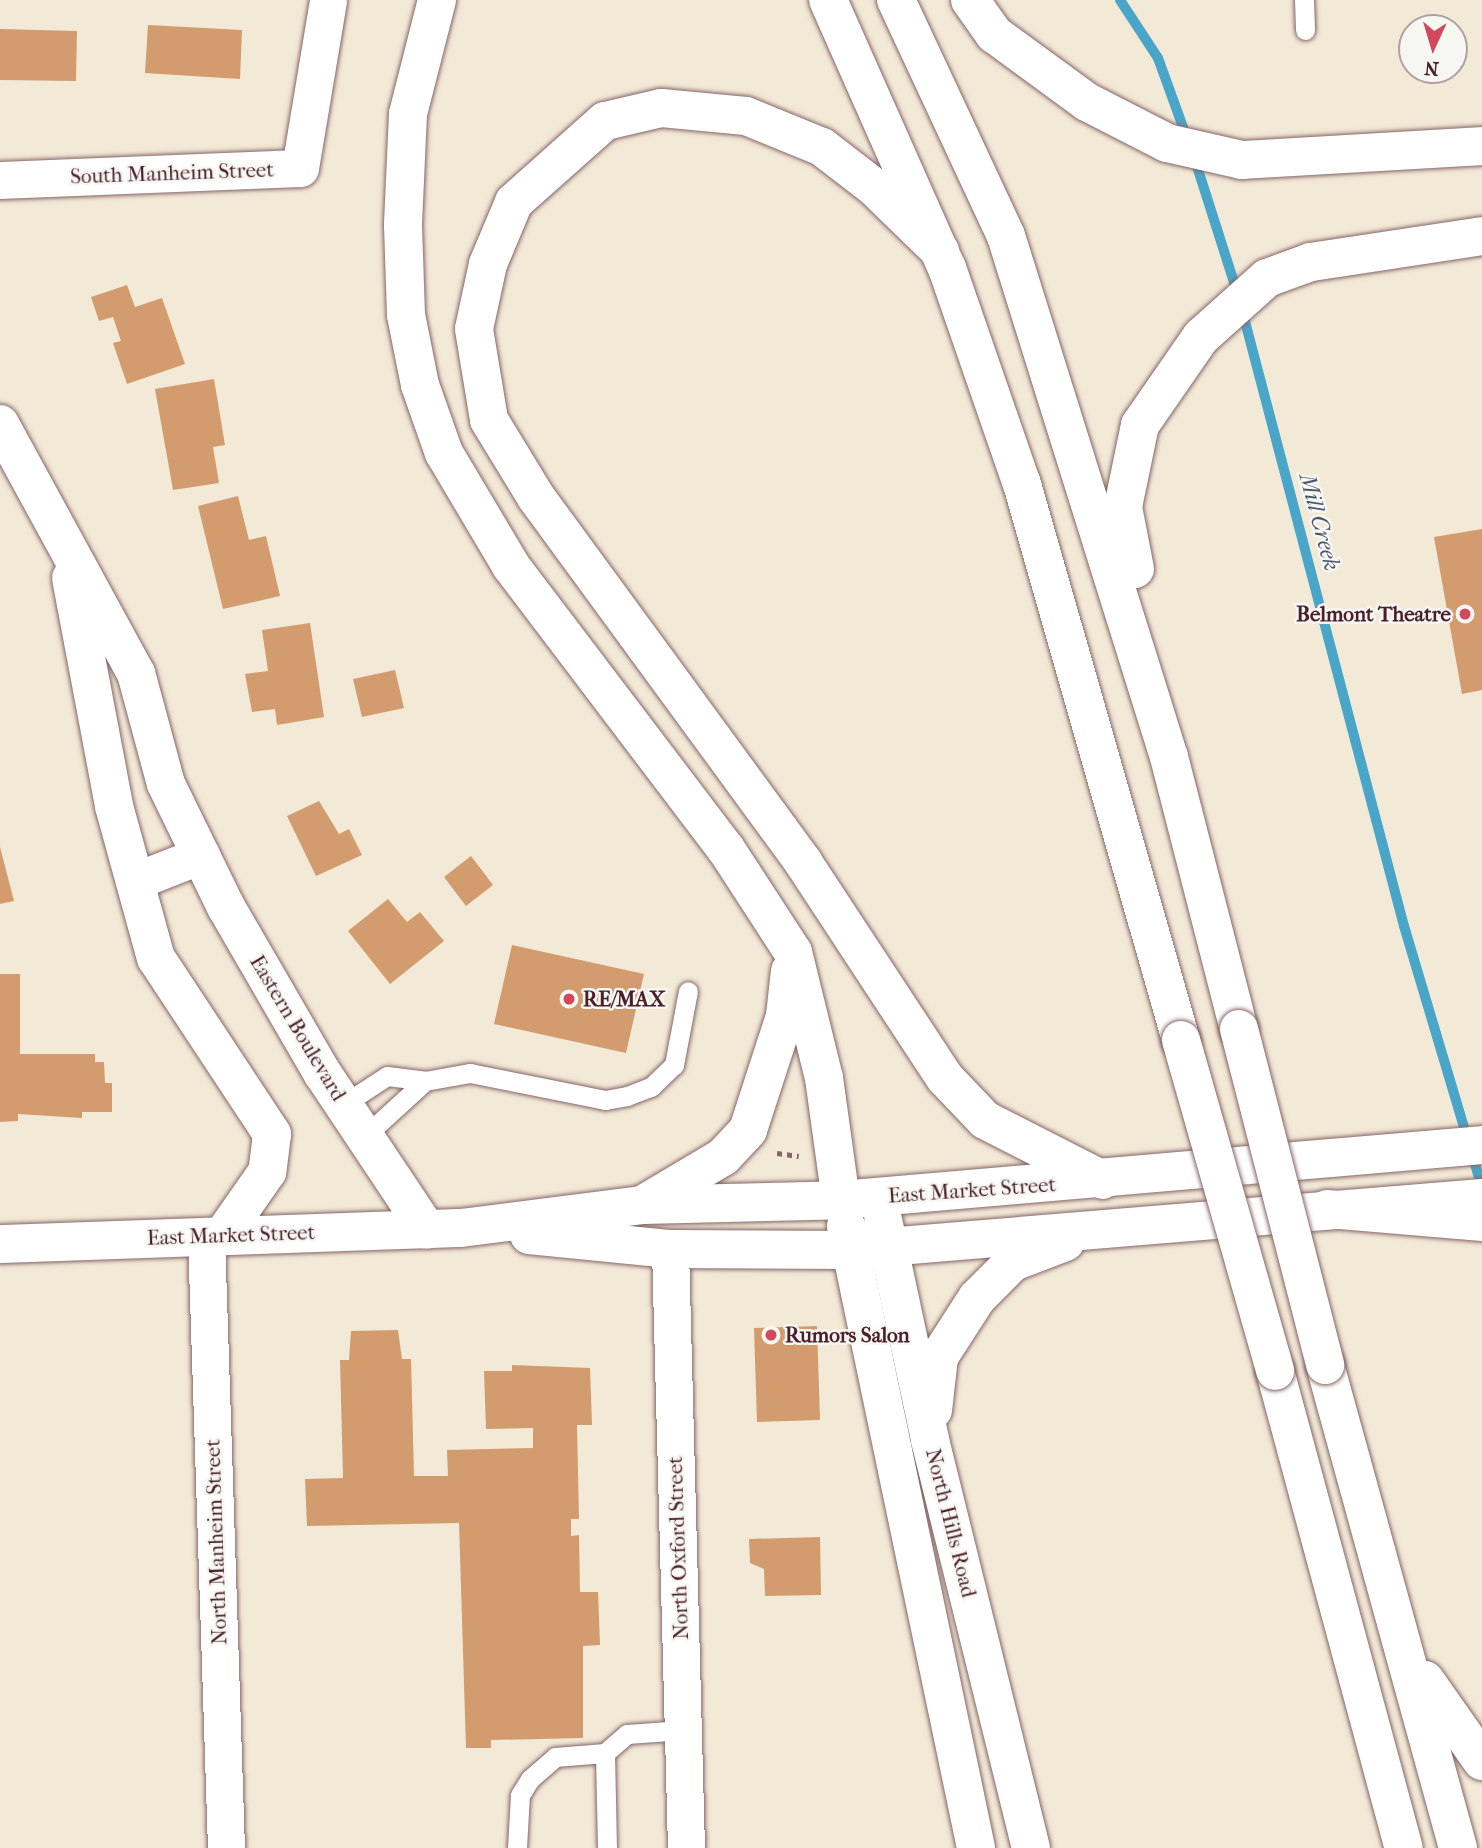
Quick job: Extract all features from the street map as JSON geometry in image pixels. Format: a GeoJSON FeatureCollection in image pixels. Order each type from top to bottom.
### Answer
{"type":"FeatureCollection","features":[{"type":"Feature","properties":{"kind":"main road","name":"North Hills Road"},"geometry":{"type":"LineString","coordinates":[[437,0],[408,114],[403,225],[406,315],[419,385],[444,453],[512,566],[726,849],[793,952],[824,1078],[841,1200],[868,1248],[930,1440],[1031,1848]]}},
{"type":"Feature","properties":{"kind":"main road"},"geometry":{"type":"LineString","coordinates":[[828,0],[940,251],[1022,484],[1275,1371],[1404,1848]]}},
{"type":"Feature","properties":{"kind":"main road"},"geometry":{"type":"LineString","coordinates":[[896,0],[1006,236],[1169,757],[1325,1365],[1458,1848]]}},
{"type":"Feature","properties":{"kind":"main road"},"geometry":{"type":"LineString","coordinates":[[970,0],[994,34],[1087,102],[1167,143],[1242,160],[1482,146]]}},
{"type":"Feature","properties":{"kind":"main road"},"geometry":{"type":"LineString","coordinates":[[940,251],[874,187],[822,147],[746,116],[661,108],[605,121],[514,202],[488,264],[474,329],[489,420],[536,497],[803,862],[945,1078],[985,1120],[1103,1180]]}},
{"type":"Feature","properties":{"kind":"main road"},"geometry":{"type":"LineString","coordinates":[[1169,757],[1123,507],[1140,425],[1165,382],[1201,337],[1267,278],[1311,262],[1482,236]]}},
{"type":"Feature","properties":{"kind":"main road","name":"Eastern Boulevard"},"geometry":{"type":"LineString","coordinates":[[0,424],[136,673],[166,784],[201,855],[344,1104],[444,1229]]}},
{"type":"Feature","properties":{"kind":"main road","name":"Eastern Boulevard"},"geometry":{"type":"LineString","coordinates":[[64,542],[135,881],[156,958],[272,1135],[267,1172],[214,1235]]}},
{"type":"Feature","properties":{"kind":"main road"},"geometry":{"type":"LineString","coordinates":[[642,1205],[723,1157],[748,1130],[785,1016],[793,952]]}},
{"type":"Feature","properties":{"kind":"main road","name":"East Market Street"},"geometry":{"type":"LineString","coordinates":[[0,1244],[444,1229],[642,1205],[841,1200],[1103,1180],[1482,1145]]}},
{"type":"Feature","properties":{"kind":"main road","name":"North Hills Road"},"geometry":{"type":"LineString","coordinates":[[880,1196],[868,1248],[976,1848]]}},
{"type":"Feature","properties":{"kind":"main road","name":"East Market Street"},"geometry":{"type":"LineString","coordinates":[[444,1229],[670,1249],[868,1248],[1114,1224],[1482,1198]]}},
{"type":"Feature","properties":{"kind":"main road"},"geometry":{"type":"LineString","coordinates":[[1328,1209],[1482,1222]]}},
{"type":"Feature","properties":{"kind":"main road"},"geometry":{"type":"LineString","coordinates":[[930,1440],[939,1357],[977,1298],[1013,1262],[1114,1224]]}},
{"type":"Feature","properties":{"kind":"main road"},"geometry":{"type":"LineString","coordinates":[[1399,1636],[1482,1761]]}},
{"type":"Feature","properties":{"kind":"street","name":"South Manheim Street"},"geometry":{"type":"LineString","coordinates":[[0,180],[300,168],[328,0]]}},
{"type":"Feature","properties":{"kind":"street"},"geometry":{"type":"LineString","coordinates":[[135,881],[201,855]]}},
{"type":"Feature","properties":{"kind":"street","name":"North Manheim Street"},"geometry":{"type":"LineString","coordinates":[[214,1235],[226,1848]]}},
{"type":"Feature","properties":{"kind":"street","name":"North Oxford Street"},"geometry":{"type":"LineString","coordinates":[[670,1249],[686,1848]]}},
{"type":"Feature","properties":{"kind":"lane"},"geometry":{"type":"LineString","coordinates":[[1304,0],[1305,30]]}},
{"type":"Feature","properties":{"kind":"lane"},"geometry":{"type":"LineString","coordinates":[[344,1104],[387,1076],[425,1081],[470,1073],[605,1100],[627,1096],[651,1087],[674,1065],[688,991]]}},
{"type":"Feature","properties":{"kind":"lane"},"geometry":{"type":"LineString","coordinates":[[367,1134],[425,1081]]}},
{"type":"Feature","properties":{"kind":"lane"},"geometry":{"type":"LineString","coordinates":[[517,1848],[518,1803],[530,1779],[555,1757],[605,1753],[627,1734],[683,1730]]}},
{"type":"Feature","properties":{"kind":"lane"},"geometry":{"type":"LineString","coordinates":[[605,1753],[607,1848]]}},
{"type":"Feature","properties":{"kind":"path"},"geometry":{"type":"LineString","coordinates":[[772,1152],[800,1156]]}},
{"type":"Feature","properties":{"kind":"building"},"geometry":{"type":"Polygon","coordinates":[[[148,25],[242,30],[240,79],[145,73],[148,25]]]}},
{"type":"Feature","properties":{"kind":"building"},"geometry":{"type":"Polygon","coordinates":[[[0,29],[77,31],[76,81],[0,80],[0,29]]]}},
{"type":"Feature","properties":{"kind":"building"},"geometry":{"type":"Polygon","coordinates":[[[127,285],[135,307],[162,298],[185,364],[127,384],[113,343],[121,341],[113,317],[99,321],[91,297],[127,285]]]}},
{"type":"Feature","properties":{"kind":"building"},"geometry":{"type":"Polygon","coordinates":[[[214,379],[225,445],[213,447],[219,483],[173,490],[155,389],[214,379]]]}},
{"type":"Feature","properties":{"kind":"building"},"geometry":{"type":"Polygon","coordinates":[[[238,496],[249,540],[266,536],[280,596],[223,609],[198,506],[238,496]]]}},
{"type":"Feature","properties":{"kind":"building","name":"Belmont Theatre"},"geometry":{"type":"Polygon","coordinates":[[[1482,529],[1482,690],[1462,694],[1434,537],[1482,529]]]}},
{"type":"Feature","properties":{"kind":"building"},"geometry":{"type":"Polygon","coordinates":[[[310,623],[324,717],[277,725],[275,709],[252,712],[245,674],[268,671],[262,630],[310,623]]]}},
{"type":"Feature","properties":{"kind":"building"},"geometry":{"type":"Polygon","coordinates":[[[395,670],[404,708],[362,717],[353,679],[395,670]]]}},
{"type":"Feature","properties":{"kind":"building"},"geometry":{"type":"Polygon","coordinates":[[[319,801],[339,834],[349,829],[362,855],[316,876],[287,816],[319,801]]]}},
{"type":"Feature","properties":{"kind":"building"},"geometry":{"type":"Polygon","coordinates":[[[0,847],[14,901],[0,904],[0,847]]]}},
{"type":"Feature","properties":{"kind":"building"},"geometry":{"type":"Polygon","coordinates":[[[471,856],[493,885],[466,906],[444,877],[471,856]]]}},
{"type":"Feature","properties":{"kind":"building"},"geometry":{"type":"Polygon","coordinates":[[[388,899],[407,922],[420,912],[444,941],[390,984],[348,931],[388,899]]]}},
{"type":"Feature","properties":{"kind":"building","name":"RE/MAX"},"geometry":{"type":"Polygon","coordinates":[[[512,945],[644,974],[626,1053],[494,1024],[512,945]]]}},
{"type":"Feature","properties":{"kind":"building"},"geometry":{"type":"Polygon","coordinates":[[[0,974],[20,974],[20,1054],[95,1054],[95,1062],[104,1062],[105,1083],[112,1083],[112,1112],[82,1112],[82,1118],[18,1114],[18,1121],[0,1122],[0,974]]]}},
{"type":"Feature","properties":{"kind":"building"},"geometry":{"type":"Polygon","coordinates":[[[817,1326],[820,1420],[757,1422],[754,1328],[817,1326]]]}},
{"type":"Feature","properties":{"kind":"building"},"geometry":{"type":"Polygon","coordinates":[[[398,1330],[402,1359],[411,1359],[414,1476],[448,1476],[447,1450],[533,1448],[533,1428],[486,1429],[484,1371],[512,1371],[512,1365],[590,1368],[592,1425],[577,1425],[579,1519],[571,1519],[571,1536],[579,1535],[580,1592],[598,1592],[600,1645],[583,1646],[583,1738],[491,1740],[491,1748],[466,1748],[459,1523],[307,1526],[305,1479],[343,1478],[340,1360],[349,1360],[351,1331],[398,1330]]]}},
{"type":"Feature","properties":{"kind":"building"},"geometry":{"type":"Polygon","coordinates":[[[820,1537],[821,1595],[765,1596],[764,1569],[750,1563],[749,1539],[820,1537]]]}},
{"type":"Feature","properties":{"kind":"waterway","name":"Mill Creek"},"geometry":{"type":"LineString","coordinates":[[1120,0],[1158,58],[1187,138]]}},
{"type":"Feature","properties":{"kind":"waterway","name":"Mill Creek"},"geometry":{"type":"LineString","coordinates":[[1194,157],[1238,295]]}},
{"type":"Feature","properties":{"kind":"waterway","name":"Mill Creek"},"geometry":{"type":"LineString","coordinates":[[1242,310],[1404,926],[1482,1187]]}},
{"type":"Feature","properties":{"kind":"place","name":"Belmont Theatre"},"geometry":{"type":"Point","coordinates":[1465,614]}},
{"type":"Feature","properties":{"kind":"place","name":"RE/MAX"},"geometry":{"type":"Point","coordinates":[569,999]}},
{"type":"Feature","properties":{"kind":"place","name":"Rumors Salon"},"geometry":{"type":"Point","coordinates":[771,1335]}}]}
